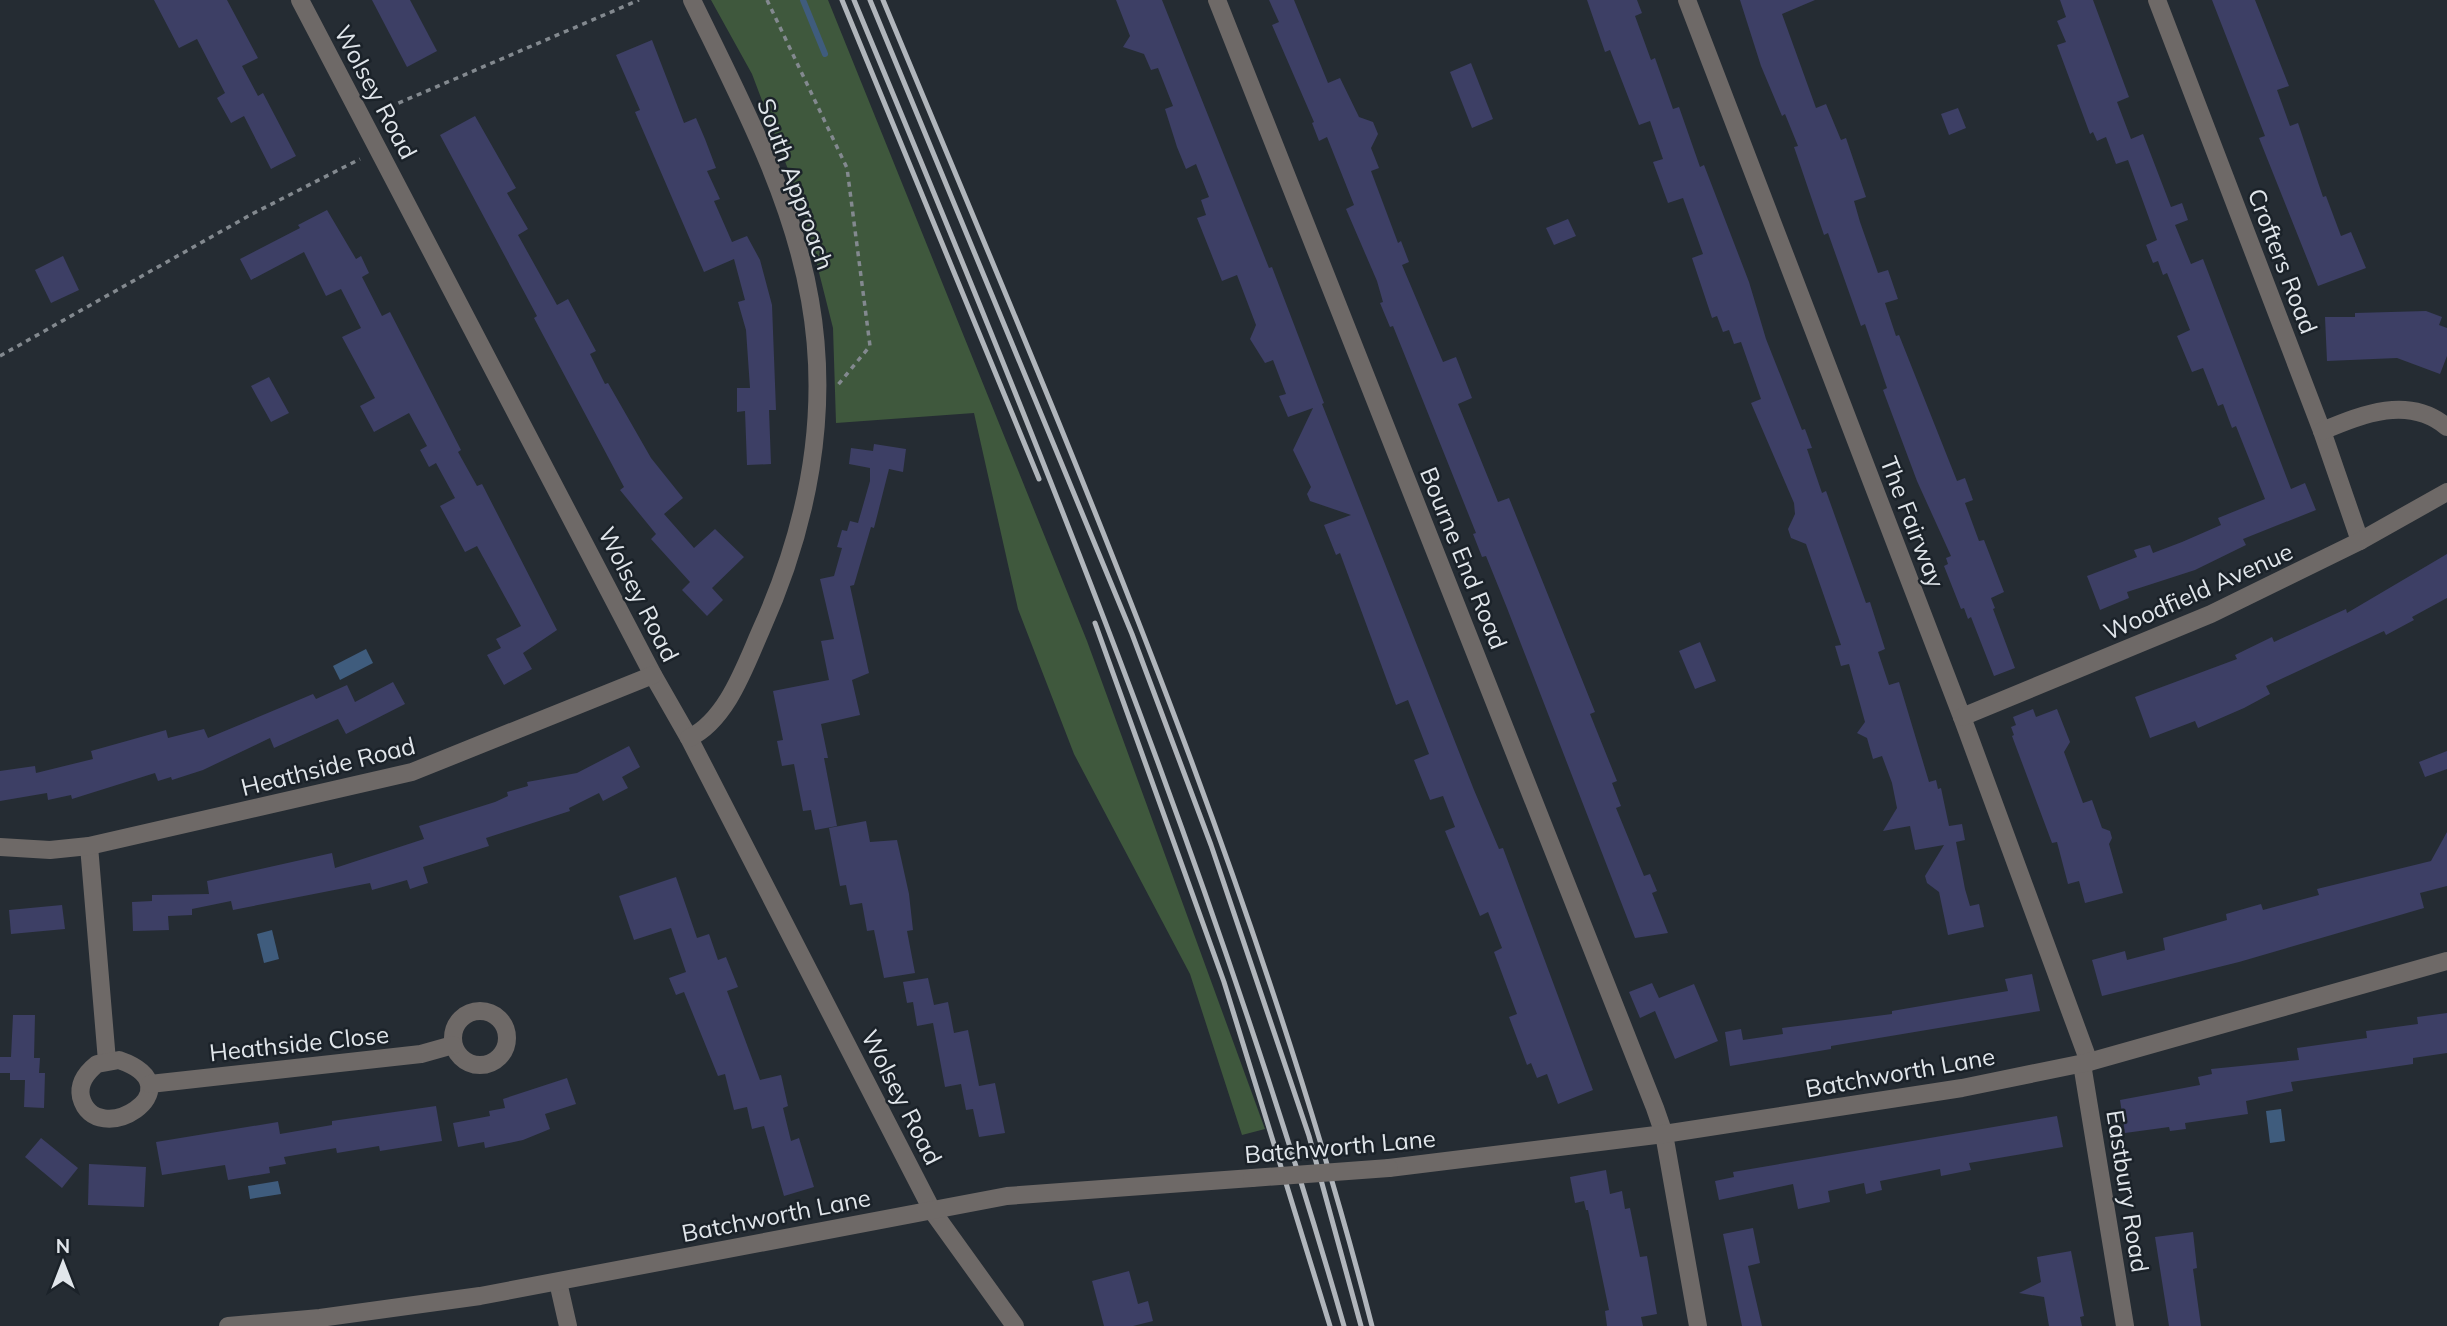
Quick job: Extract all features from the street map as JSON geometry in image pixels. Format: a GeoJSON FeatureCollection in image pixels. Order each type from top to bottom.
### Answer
{"type":"FeatureCollection","features":[{"type":"Feature","properties":{"kind":"street","name":"Wolsey Road"},"geometry":{"type":"LineString","coordinates":[[300,0],[689,738],[933,1212],[1015,1326]]}},
{"type":"Feature","properties":{"kind":"street","name":"South Approach"},"geometry":{"type":"LineString","coordinates":[[689,738],[711,724],[744,666],[772,605],[807,495],[819,408],[810,300],[788,218],[748,117],[692,0]]}},
{"type":"Feature","properties":{"kind":"street","name":"Bourne End Road"},"geometry":{"type":"LineString","coordinates":[[1217,0],[1664,1134],[1698,1326]]}},
{"type":"Feature","properties":{"kind":"street","name":"The Fairway"},"geometry":{"type":"LineString","coordinates":[[1687,0],[1962,717],[2085,1063]]}},
{"type":"Feature","properties":{"kind":"street","name":"Crofters Road"},"geometry":{"type":"LineString","coordinates":[[2157,0],[2322,431],[2360,541]]}},
{"type":"Feature","properties":{"kind":"street"},"geometry":{"type":"LineString","coordinates":[[2322,431],[2364,415],[2400,409],[2427,412],[2447,427]]}},
{"type":"Feature","properties":{"kind":"street","name":"Woodfield Avenue"},"geometry":{"type":"LineString","coordinates":[[1962,717],[2211,614],[2360,541],[2447,492]]}},
{"type":"Feature","properties":{"kind":"street","name":"Heathside Road"},"geometry":{"type":"LineString","coordinates":[[0,847],[50,850],[89,846],[412,772],[653,674]]}},
{"type":"Feature","properties":{"kind":"street"},"geometry":{"type":"LineString","coordinates":[[89,846],[107,1060]]}},
{"type":"Feature","properties":{"kind":"street","name":"Batchworth Lane"},"geometry":{"type":"LineString","coordinates":[[228,1326],[400,1308],[558,1282],[1007,1196],[1389,1168],[1664,1134],[1845,1108],[2085,1063],[2447,961]]}},
{"type":"Feature","properties":{"kind":"street","name":"Heathside Close"},"geometry":{"type":"LineString","coordinates":[[149,1084],[421,1054],[453,1045]]}},
{"type":"Feature","properties":{"kind":"street"},"geometry":{"type":"LineString","coordinates":[[107,1060],[132,1064],[149,1084],[149,1097],[139,1108],[123,1117],[106,1118],[94,1115],[85,1106],[80,1094],[82,1083],[97,1064],[107,1060]]}},
{"type":"Feature","properties":{"kind":"street","name":"Eastbury Road"},"geometry":{"type":"LineString","coordinates":[[2085,1063],[2125,1326]]}},
{"type":"Feature","properties":{"kind":"street"},"geometry":{"type":"LineString","coordinates":[[558,1282],[568,1326]]}},
{"type":"Feature","properties":{"kind":"path"},"geometry":{"type":"LineString","coordinates":[[362,119],[639,0]]}},
{"type":"Feature","properties":{"kind":"path"},"geometry":{"type":"LineString","coordinates":[[767,0],[847,168],[870,346],[819,408]]}},
{"type":"Feature","properties":{"kind":"path"},"geometry":{"type":"LineString","coordinates":[[0,356],[252,214],[378,150]]}},
{"type":"Feature","properties":{"kind":"green space"},"geometry":{"type":"Polygon","coordinates":[[[711,0],[828,0],[1087,641],[1265,1129],[1242,1135],[1190,974],[1074,754],[1018,609],[974,413],[836,423],[833,328],[803,209],[752,74],[711,0]]]}},
{"type":"Feature","properties":{"kind":"water"},"geometry":{"type":"Polygon","coordinates":[[[366,649],[373,663],[340,680],[333,666],[366,649]]]}},
{"type":"Feature","properties":{"kind":"water"},"geometry":{"type":"Polygon","coordinates":[[[272,930],[279,959],[264,963],[257,934],[272,930]]]}},
{"type":"Feature","properties":{"kind":"water"},"geometry":{"type":"Polygon","coordinates":[[[2281,1109],[2285,1141],[2270,1143],[2266,1111],[2281,1109]]]}},
{"type":"Feature","properties":{"kind":"water"},"geometry":{"type":"Polygon","coordinates":[[[278,1181],[281,1194],[250,1199],[248,1186],[278,1181]]]}},
{"type":"Feature","properties":{"kind":"building"},"geometry":{"type":"Polygon","coordinates":[[[154,0],[227,0],[258,58],[242,66],[258,96],[263,93],[296,156],[271,169],[244,116],[231,123],[217,98],[225,93],[197,39],[179,48],[154,0]]]}},
{"type":"Feature","properties":{"kind":"building"},"geometry":{"type":"Polygon","coordinates":[[[372,0],[410,0],[437,51],[407,67],[372,0]]]}},
{"type":"Feature","properties":{"kind":"building"},"geometry":{"type":"Polygon","coordinates":[[[1116,0],[1162,0],[1269,268],[1272,267],[1324,403],[1322,404],[1474,790],[1499,849],[1503,848],[1593,1090],[1558,1104],[1547,1074],[1537,1078],[1531,1063],[1527,1065],[1509,1017],[1517,1014],[1494,952],[1502,948],[1488,912],[1480,916],[1445,831],[1455,827],[1443,796],[1430,800],[1414,760],[1429,754],[1408,700],[1396,705],[1340,553],[1336,555],[1324,525],[1351,515],[1310,501],[1307,494],[1311,487],[1293,450],[1313,408],[1288,417],[1279,396],[1286,394],[1273,360],[1265,363],[1250,339],[1256,325],[1237,275],[1222,281],[1197,218],[1206,215],[1201,200],[1209,197],[1196,164],[1186,169],[1177,147],[1165,109],[1173,106],[1158,68],[1151,70],[1144,54],[1123,47],[1130,36],[1116,0]]]}},
{"type":"Feature","properties":{"kind":"building"},"geometry":{"type":"Polygon","coordinates":[[[1269,0],[1294,0],[1328,83],[1340,78],[1359,117],[1373,122],[1378,134],[1371,148],[1379,168],[1371,171],[1398,243],[1401,241],[1409,262],[1402,265],[1443,362],[1456,357],[1472,398],[1458,404],[1498,502],[1509,498],[1595,712],[1590,714],[1617,781],[1612,783],[1621,806],[1616,808],[1644,876],[1650,874],[1657,891],[1652,893],[1668,933],[1635,938],[1507,608],[1486,556],[1482,557],[1473,534],[1476,533],[1393,326],[1390,327],[1380,303],[1383,302],[1377,281],[1346,209],[1354,205],[1327,137],[1319,141],[1312,123],[1314,122],[1272,25],[1279,22],[1269,0]]]}},
{"type":"Feature","properties":{"kind":"building"},"geometry":{"type":"Polygon","coordinates":[[[1587,0],[1637,0],[1642,13],[1635,16],[1651,60],[1655,58],[1673,109],[1679,107],[1700,167],[1704,165],[1749,282],[1766,339],[1802,430],[1805,429],[1812,448],[1807,449],[1822,493],[1826,491],[1866,603],[1870,602],[1885,649],[1878,652],[1889,685],[1899,682],[1929,782],[1936,780],[1938,789],[1941,788],[1949,826],[1962,824],[1965,840],[1956,842],[1965,889],[1970,906],[1979,904],[1984,927],[1948,935],[1939,892],[1927,883],[1925,876],[1944,845],[1915,850],[1910,826],[1883,831],[1897,808],[1892,783],[1882,756],[1873,759],[1867,738],[1857,733],[1865,722],[1849,664],[1841,666],[1835,646],[1841,645],[1806,544],[1791,538],[1788,529],[1795,514],[1794,503],[1751,403],[1761,399],[1741,342],[1734,344],[1729,330],[1723,332],[1717,316],[1712,318],[1692,258],[1703,254],[1683,198],[1668,203],[1653,162],[1663,159],[1650,121],[1639,125],[1610,50],[1605,52],[1587,0]]]}},
{"type":"Feature","properties":{"kind":"building"},"geometry":{"type":"Polygon","coordinates":[[[1740,0],[1815,0],[1782,14],[1816,108],[1826,104],[1841,140],[1846,138],[1866,197],[1854,201],[1860,222],[1878,273],[1888,270],[1898,299],[1885,303],[1896,336],[1899,335],[1957,481],[1965,478],[1973,500],[1965,503],[1979,541],[1984,540],[2004,592],[1991,598],[2015,668],[1994,676],[1971,617],[1968,619],[1964,608],[1961,609],[1944,566],[1948,564],[1946,558],[1951,556],[1917,481],[1883,390],[1887,388],[1865,324],[1861,326],[1828,233],[1824,235],[1794,147],[1798,146],[1761,66],[1740,0]]]}},
{"type":"Feature","properties":{"kind":"building"},"geometry":{"type":"Polygon","coordinates":[[[2060,0],[2093,0],[2129,97],[2117,102],[2131,139],[2143,134],[2171,207],[2182,203],[2188,220],[2175,225],[2191,264],[2203,259],[2291,489],[2305,483],[2316,510],[2243,539],[2246,545],[2195,570],[2127,592],[2129,598],[2100,610],[2087,576],[2137,557],[2134,550],[2150,545],[2153,553],[2182,542],[2221,525],[2218,518],[2265,499],[2236,426],[2232,428],[2223,404],[2218,406],[2203,368],[2192,372],[2177,336],[2190,330],[2167,273],[2163,275],[2158,261],[2153,263],[2146,245],[2157,240],[2128,160],[2116,164],[2106,137],[2097,141],[2093,132],[2090,134],[2057,45],[2066,42],[2057,21],[2066,17],[2060,0]]]}},
{"type":"Feature","properties":{"kind":"building"},"geometry":{"type":"Polygon","coordinates":[[[2212,0],[2255,0],[2289,86],[2277,90],[2290,126],[2298,123],[2323,197],[2326,196],[2341,236],[2351,232],[2366,268],[2318,286],[2259,138],[2265,136],[2212,0]]]}},
{"type":"Feature","properties":{"kind":"building"},"geometry":{"type":"Polygon","coordinates":[[[652,40],[684,123],[696,118],[705,139],[716,168],[707,171],[720,199],[714,201],[732,242],[747,236],[760,260],[772,305],[776,410],[769,410],[771,464],[747,465],[745,411],[737,412],[737,388],[750,388],[746,330],[738,302],[745,300],[734,259],[704,272],[635,112],[640,110],[616,55],[652,40]]]}},
{"type":"Feature","properties":{"kind":"building"},"geometry":{"type":"Polygon","coordinates":[[[1471,63],[1493,119],[1472,128],[1450,72],[1471,63]]]}},
{"type":"Feature","properties":{"kind":"building"},"geometry":{"type":"Polygon","coordinates":[[[1958,108],[1966,128],[1949,135],[1941,114],[1958,108]]]}},
{"type":"Feature","properties":{"kind":"building"},"geometry":{"type":"Polygon","coordinates":[[[475,116],[516,188],[507,193],[528,229],[518,235],[557,305],[568,299],[596,351],[590,354],[605,384],[608,383],[651,458],[683,498],[664,514],[694,548],[715,529],[744,557],[712,588],[723,600],[707,616],[682,590],[690,582],[651,539],[656,534],[620,490],[624,487],[534,318],[537,316],[440,135],[475,116]]]}},
{"type":"Feature","properties":{"kind":"building"},"geometry":{"type":"Polygon","coordinates":[[[327,210],[356,259],[361,256],[369,273],[362,277],[382,316],[390,312],[461,450],[458,452],[477,486],[482,484],[557,630],[523,653],[532,669],[504,685],[487,655],[501,648],[496,639],[521,626],[477,546],[465,552],[440,506],[455,498],[436,463],[429,467],[420,450],[427,446],[409,413],[374,432],[360,406],[375,398],[342,337],[361,328],[341,289],[326,296],[304,252],[251,280],[240,259],[300,228],[298,225],[327,210]]]}},
{"type":"Feature","properties":{"kind":"building"},"geometry":{"type":"Polygon","coordinates":[[[1568,219],[1576,236],[1554,245],[1546,228],[1568,219]]]}},
{"type":"Feature","properties":{"kind":"building"},"geometry":{"type":"Polygon","coordinates":[[[63,256],[79,290],[51,303],[35,270],[63,256]]]}},
{"type":"Feature","properties":{"kind":"building"},"geometry":{"type":"Polygon","coordinates":[[[2426,311],[2442,317],[2439,325],[2447,328],[2447,356],[2440,374],[2397,358],[2327,361],[2325,317],[2355,317],[2355,313],[2426,311]]]}},
{"type":"Feature","properties":{"kind":"building"},"geometry":{"type":"Polygon","coordinates":[[[269,377],[289,413],[271,422],[251,386],[269,377]]]}},
{"type":"Feature","properties":{"kind":"building"},"geometry":{"type":"Polygon","coordinates":[[[874,444],[906,449],[903,472],[889,469],[874,528],[871,527],[854,585],[850,586],[869,673],[852,680],[860,715],[821,724],[828,758],[824,758],[837,826],[815,830],[811,810],[803,811],[794,764],[782,766],[777,741],[783,740],[773,691],[829,680],[821,641],[834,639],[820,579],[834,576],[842,548],[837,547],[842,530],[847,531],[850,521],[858,523],[870,481],[870,468],[849,464],[851,448],[873,451],[874,444]]]}},
{"type":"Feature","properties":{"kind":"building"},"geometry":{"type":"Polygon","coordinates":[[[2447,554],[2447,598],[2412,617],[2414,620],[2386,635],[2384,631],[2266,686],[2270,694],[2244,708],[2198,728],[2195,721],[2150,738],[2135,697],[2237,659],[2235,655],[2272,637],[2274,642],[2346,609],[2347,613],[2447,554]]]}},
{"type":"Feature","properties":{"kind":"building"},"geometry":{"type":"Polygon","coordinates":[[[1700,642],[1716,681],[1695,689],[1679,651],[1700,642]]]}},
{"type":"Feature","properties":{"kind":"building"},"geometry":{"type":"Polygon","coordinates":[[[393,682],[405,704],[346,734],[338,719],[274,748],[270,738],[203,770],[172,780],[171,777],[158,781],[155,773],[72,799],[71,795],[48,800],[47,793],[0,801],[0,771],[35,766],[36,773],[93,759],[91,751],[166,730],[168,738],[204,729],[208,738],[313,694],[316,699],[347,685],[355,702],[393,682]]]}},
{"type":"Feature","properties":{"kind":"building"},"geometry":{"type":"Polygon","coordinates":[[[2033,709],[2036,717],[2057,709],[2070,742],[2064,752],[2083,803],[2092,800],[2102,828],[2110,831],[2112,838],[2109,844],[2123,893],[2085,903],[2079,881],[2068,884],[2057,842],[2052,843],[2012,736],[2011,727],[2016,725],[2013,717],[2033,709]]]}},
{"type":"Feature","properties":{"kind":"building"},"geometry":{"type":"Polygon","coordinates":[[[629,746],[640,767],[622,777],[628,788],[603,801],[599,793],[569,808],[570,811],[486,838],[489,846],[423,867],[428,883],[410,889],[407,880],[372,890],[370,883],[233,910],[231,901],[192,909],[192,915],[168,916],[169,930],[133,931],[132,902],[152,901],[152,895],[209,894],[207,881],[332,853],[335,868],[424,839],[419,826],[495,802],[508,796],[507,792],[528,786],[527,782],[577,773],[629,746]]]}},
{"type":"Feature","properties":{"kind":"building"},"geometry":{"type":"Polygon","coordinates":[[[2447,751],[2447,769],[2425,777],[2419,762],[2447,751]]]}},
{"type":"Feature","properties":{"kind":"building"},"geometry":{"type":"Polygon","coordinates":[[[866,821],[870,842],[897,840],[909,894],[913,930],[907,931],[915,973],[884,978],[874,930],[867,931],[862,903],[850,905],[846,885],[840,886],[829,828],[866,821]]]}},
{"type":"Feature","properties":{"kind":"building"},"geometry":{"type":"Polygon","coordinates":[[[2447,832],[2447,886],[2420,893],[2424,908],[2239,962],[2102,996],[2092,960],[2125,951],[2127,960],[2165,950],[2163,938],[2227,920],[2226,914],[2261,904],[2263,910],[2319,895],[2317,889],[2431,861],[2447,832]]]}},
{"type":"Feature","properties":{"kind":"building"},"geometry":{"type":"Polygon","coordinates":[[[676,877],[697,938],[709,934],[718,960],[726,957],[738,987],[727,991],[760,1080],[781,1075],[788,1106],[783,1108],[791,1141],[799,1138],[814,1187],[784,1196],[764,1126],[752,1129],[747,1107],[734,1110],[725,1074],[718,1076],[684,992],[676,995],[669,978],[686,972],[671,928],[634,940],[619,896],[676,877]]]}},
{"type":"Feature","properties":{"kind":"building"},"geometry":{"type":"Polygon","coordinates":[[[62,905],[65,929],[11,934],[9,910],[62,905]]]}},
{"type":"Feature","properties":{"kind":"building"},"geometry":{"type":"Polygon","coordinates":[[[2032,974],[2040,1011],[1730,1066],[1725,1032],[1741,1029],[1743,1040],[1783,1034],[1782,1028],[1892,1014],[1892,1011],[2008,991],[2005,979],[2032,974]]]}},
{"type":"Feature","properties":{"kind":"building"},"geometry":{"type":"Polygon","coordinates":[[[928,978],[934,1005],[948,1002],[954,1033],[968,1030],[979,1086],[995,1083],[1005,1133],[979,1137],[973,1109],[966,1110],[961,1084],[945,1087],[933,1023],[917,1026],[913,1002],[907,1003],[903,982],[928,978]]]}},
{"type":"Feature","properties":{"kind":"building"},"geometry":{"type":"Polygon","coordinates":[[[1652,983],[1659,998],[1694,984],[1718,1041],[1675,1059],[1655,1011],[1640,1018],[1629,992],[1652,983]]]}},
{"type":"Feature","properties":{"kind":"building"},"geometry":{"type":"Polygon","coordinates":[[[2447,1013],[2447,1053],[2413,1058],[2413,1064],[2291,1082],[2293,1091],[2246,1101],[2248,1114],[2185,1123],[2186,1129],[2170,1131],[2169,1127],[2125,1133],[2120,1100],[2200,1085],[2198,1077],[2212,1074],[2211,1069],[2299,1060],[2297,1048],[2367,1038],[2366,1031],[2418,1024],[2417,1017],[2447,1013]]]}},
{"type":"Feature","properties":{"kind":"building"},"geometry":{"type":"Polygon","coordinates":[[[13,1015],[35,1015],[34,1058],[40,1058],[39,1073],[45,1073],[44,1108],[24,1107],[25,1080],[10,1080],[10,1073],[0,1073],[0,1057],[11,1057],[13,1015]]]}},
{"type":"Feature","properties":{"kind":"building"},"geometry":{"type":"Polygon","coordinates":[[[567,1078],[576,1104],[545,1114],[550,1129],[523,1140],[485,1148],[484,1142],[458,1147],[453,1123],[490,1116],[489,1111],[505,1108],[503,1099],[567,1078]]]}},
{"type":"Feature","properties":{"kind":"building"},"geometry":{"type":"Polygon","coordinates":[[[436,1106],[442,1141],[380,1151],[379,1146],[337,1153],[336,1148],[284,1157],[286,1164],[269,1167],[270,1173],[228,1180],[225,1165],[162,1175],[156,1142],[278,1122],[280,1134],[332,1125],[332,1121],[436,1106]]]}},
{"type":"Feature","properties":{"kind":"building"},"geometry":{"type":"Polygon","coordinates":[[[2057,1116],[2063,1147],[1969,1163],[1971,1170],[1941,1176],[1940,1169],[1880,1181],[1882,1190],[1866,1194],[1864,1183],[1828,1191],[1830,1202],[1798,1209],[1793,1184],[1719,1200],[1715,1181],[1734,1177],[1733,1172],[2057,1116]]]}},
{"type":"Feature","properties":{"kind":"building"},"geometry":{"type":"Polygon","coordinates":[[[41,1138],[78,1168],[62,1188],[25,1157],[41,1138]]]}},
{"type":"Feature","properties":{"kind":"building"},"geometry":{"type":"Polygon","coordinates":[[[89,1164],[146,1167],[144,1207],[88,1205],[89,1164]]]}},
{"type":"Feature","properties":{"kind":"building"},"geometry":{"type":"Polygon","coordinates":[[[1606,1170],[1610,1194],[1622,1191],[1625,1209],[1630,1208],[1640,1257],[1647,1256],[1657,1314],[1641,1317],[1643,1326],[1607,1326],[1605,1311],[1609,1310],[1588,1210],[1584,1201],[1575,1203],[1570,1177],[1606,1170]]]}},
{"type":"Feature","properties":{"kind":"building"},"geometry":{"type":"Polygon","coordinates":[[[1753,1228],[1760,1263],[1748,1266],[1762,1326],[1742,1326],[1723,1234],[1753,1228]]]}},
{"type":"Feature","properties":{"kind":"building"},"geometry":{"type":"Polygon","coordinates":[[[2193,1232],[2197,1268],[2193,1269],[2201,1326],[2169,1326],[2155,1237],[2193,1232]]]}},
{"type":"Feature","properties":{"kind":"building"},"geometry":{"type":"Polygon","coordinates":[[[2071,1251],[2084,1316],[2080,1317],[2082,1326],[2049,1326],[2044,1297],[2019,1293],[2041,1282],[2037,1257],[2071,1251]]]}},
{"type":"Feature","properties":{"kind":"building"},"geometry":{"type":"Polygon","coordinates":[[[1129,1271],[1138,1304],[1148,1301],[1153,1321],[1133,1326],[1104,1326],[1092,1281],[1129,1271]]]}},
{"type":"Feature","properties":{"kind":"waterway"},"geometry":{"type":"LineString","coordinates":[[803,0],[825,54]]}},
{"type":"Feature","properties":{"kind":"railway"},"geometry":{"type":"LineString","coordinates":[[842,0],[1039,479]]}},
{"type":"Feature","properties":{"kind":"railway"},"geometry":{"type":"LineString","coordinates":[[854,0],[989,327],[1180,822],[1293,1157],[1344,1326]]}},
{"type":"Feature","properties":{"kind":"railway"},"geometry":{"type":"LineString","coordinates":[[870,0],[1132,634],[1211,845],[1309,1136],[1361,1326]]}},
{"type":"Feature","properties":{"kind":"railway"},"geometry":{"type":"LineString","coordinates":[[883,0],[1086,490],[1213,820],[1271,987],[1325,1156],[1372,1326]]}},
{"type":"Feature","properties":{"kind":"railway"},"geometry":{"type":"LineString","coordinates":[[1095,623],[1224,982],[1330,1326]]}}]}
